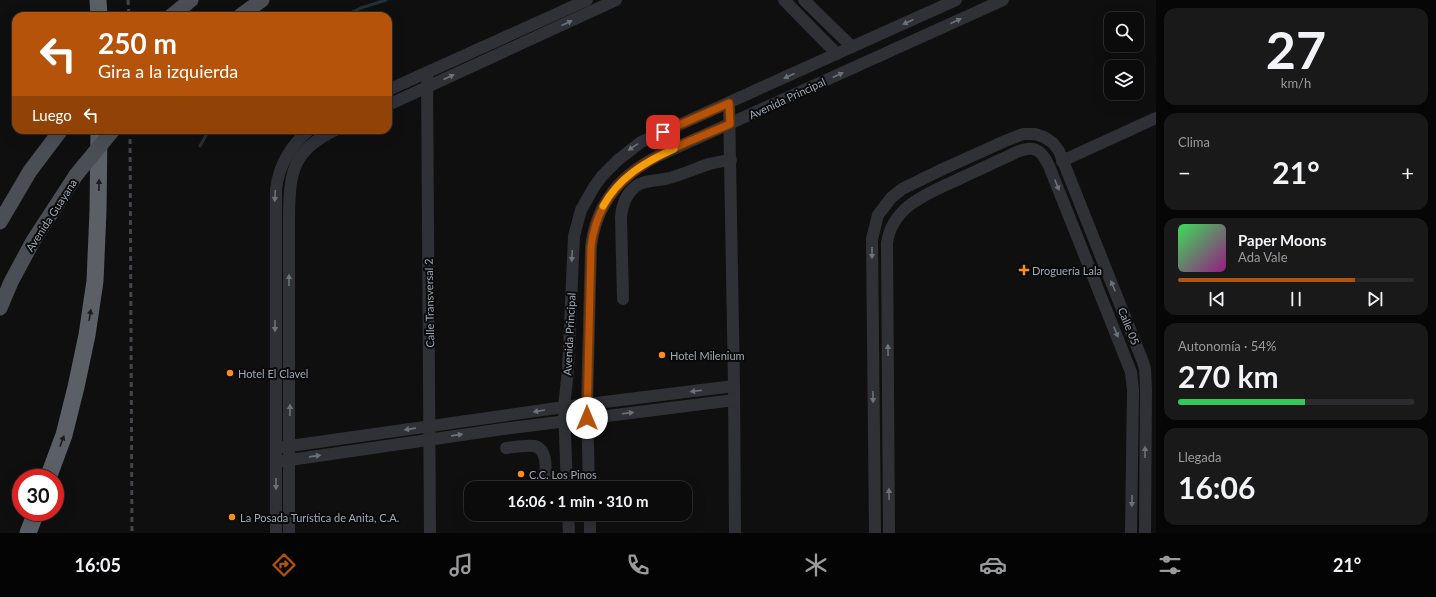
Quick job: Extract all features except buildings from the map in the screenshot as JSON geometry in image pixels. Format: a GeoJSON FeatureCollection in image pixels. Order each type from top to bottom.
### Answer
{"type":"FeatureCollection","features":[{"type":"Feature","properties":{"kind":"highway"},"geometry":{"type":"LineString","coordinates":[[98,0],[99,12]]}},
{"type":"Feature","properties":{"kind":"highway"},"geometry":{"type":"LineString","coordinates":[[51,469],[64,435],[76,388],[95,281],[99,134]]}},
{"type":"Feature","properties":{"kind":"highway"},"geometry":{"type":"LineString","coordinates":[[28,533],[33,521]]}},
{"type":"Feature","properties":{"kind":"main road"},"geometry":{"type":"LineString","coordinates":[[176,12],[191,0]]}},
{"type":"Feature","properties":{"kind":"main road"},"geometry":{"type":"LineString","coordinates":[[246,12],[262,0]]}},
{"type":"Feature","properties":{"kind":"main road"},"geometry":{"type":"LineString","coordinates":[[0,222],[30,171],[58,134]]}},
{"type":"Feature","properties":{"kind":"main road","name":"Avenida Guayana"},"geometry":{"type":"LineString","coordinates":[[0,308],[11,282],[33,241],[76,176],[110,134]]}},
{"type":"Feature","properties":{"kind":"street"},"geometry":{"type":"LineString","coordinates":[[392,88],[587,0]]}},
{"type":"Feature","properties":{"kind":"street"},"geometry":{"type":"LineString","coordinates":[[392,103],[616,0]]}},
{"type":"Feature","properties":{"kind":"street"},"geometry":{"type":"LineString","coordinates":[[784,0],[837,54]]}},
{"type":"Feature","properties":{"kind":"street"},"geometry":{"type":"LineString","coordinates":[[804,0],[852,47]]}},
{"type":"Feature","properties":{"kind":"street","name":"Avenida Principal"},"geometry":{"type":"LineString","coordinates":[[567,481],[566,421],[564,407],[568,370],[574,236],[577,223],[587,198],[609,168],[633,147],[650,138],[956,0]]}},
{"type":"Feature","properties":{"kind":"street","name":"Avenida Principal"},"geometry":{"type":"LineString","coordinates":[[589,481],[587,404],[591,247],[595,223],[612,192],[636,169],[658,156],[1003,0]]}},
{"type":"Feature","properties":{"kind":"street","name":"Calle Transversal 2"},"geometry":{"type":"LineString","coordinates":[[427,73],[430,533]]}},
{"type":"Feature","properties":{"kind":"street"},"geometry":{"type":"LineString","coordinates":[[729,103],[731,160],[735,533]]}},
{"type":"Feature","properties":{"kind":"street"},"geometry":{"type":"LineString","coordinates":[[1062,161],[1156,118]]}},
{"type":"Feature","properties":{"kind":"street"},"geometry":{"type":"LineString","coordinates":[[276,533],[276,189],[284,159],[292,146],[305,134]]}},
{"type":"Feature","properties":{"kind":"street"},"geometry":{"type":"LineString","coordinates":[[289,533],[290,192],[292,174],[297,162],[308,147],[328,134]]}},
{"type":"Feature","properties":{"kind":"street","name":"Calle 05"},"geometry":{"type":"LineString","coordinates":[[872,299],[872,239],[878,214],[896,193],[912,184],[1014,137],[1035,134],[1044,136],[1053,143],[1059,151],[1143,362],[1146,376],[1150,479],[1145,533]]}},
{"type":"Feature","properties":{"kind":"street","name":"Calle 05"},"geometry":{"type":"LineString","coordinates":[[887,300],[888,236],[892,224],[899,214],[926,194],[1017,152],[1030,148],[1039,151],[1049,166],[1129,365],[1132,378],[1133,398],[1131,533]]}},
{"type":"Feature","properties":{"kind":"street"},"geometry":{"type":"LineString","coordinates":[[623,299],[621,217],[623,204],[627,195],[636,186],[643,182],[681,175],[710,164],[731,160]]}},
{"type":"Feature","properties":{"kind":"street"},"geometry":{"type":"LineString","coordinates":[[280,170],[292,174]]}},
{"type":"Feature","properties":{"kind":"street"},"geometry":{"type":"LineString","coordinates":[[1080,243],[1093,238]]}},
{"type":"Feature","properties":{"kind":"street"},"geometry":{"type":"LineString","coordinates":[[275,252],[289,251]]}},
{"type":"Feature","properties":{"kind":"street"},"geometry":{"type":"LineString","coordinates":[[875,533],[872,299],[887,300],[889,533]]}},
{"type":"Feature","properties":{"kind":"street"},"geometry":{"type":"LineString","coordinates":[[276,367],[290,366]]}},
{"type":"Feature","properties":{"kind":"street"},"geometry":{"type":"LineString","coordinates":[[873,371],[888,370]]}},
{"type":"Feature","properties":{"kind":"street"},"geometry":{"type":"LineString","coordinates":[[276,448],[564,407],[734,386]]}},
{"type":"Feature","properties":{"kind":"street"},"geometry":{"type":"LineString","coordinates":[[1133,398],[1146,397]]}},
{"type":"Feature","properties":{"kind":"street"},"geometry":{"type":"LineString","coordinates":[[276,462],[430,439],[734,400]]}},
{"type":"Feature","properties":{"kind":"street"},"geometry":{"type":"LineString","coordinates":[[506,448],[534,446],[539,449],[544,454],[545,481]]}},
{"type":"Feature","properties":{"kind":"street"},"geometry":{"type":"LineString","coordinates":[[545,465],[566,466]]}},
{"type":"Feature","properties":{"kind":"street"},"geometry":{"type":"LineString","coordinates":[[568,521],[569,533]]}},
{"type":"Feature","properties":{"kind":"street"},"geometry":{"type":"LineString","coordinates":[[590,521],[590,533]]}},
{"type":"Feature","properties":{"kind":"waterway"},"geometry":{"type":"LineString","coordinates":[[352,12],[386,0]]}},
{"type":"Feature","properties":{"kind":"waterway"},"geometry":{"type":"LineString","coordinates":[[200,146],[207,134]]}},
{"type":"Feature","properties":{"kind":"railway"},"geometry":{"type":"LineString","coordinates":[[128,0],[129,12]]}},
{"type":"Feature","properties":{"kind":"railway"},"geometry":{"type":"LineString","coordinates":[[130,134],[132,533]]}},
{"type":"Feature","properties":{"kind":"slow traffic"},"geometry":{"type":"LineString","coordinates":[[603,206],[612,192],[636,169],[648,161],[674,149]]}},
{"type":"Feature","properties":{"kind":"place","name":"Droguería Lala"},"geometry":{"type":"Point","coordinates":[1024,270]}},
{"type":"Feature","properties":{"kind":"place","name":"Hotel Milenium"},"geometry":{"type":"Point","coordinates":[662,355]}},
{"type":"Feature","properties":{"kind":"place","name":"Hotel El Clavel"},"geometry":{"type":"Point","coordinates":[230,373]}},
{"type":"Feature","properties":{"kind":"place","name":"C.C. Los Pinos"},"geometry":{"type":"Point","coordinates":[521,474]}},
{"type":"Feature","properties":{"kind":"place","name":"La Posada Turística de Anita, C.A."},"geometry":{"type":"Point","coordinates":[232,517]}},
{"type":"Feature","properties":{"kind":"route"},"geometry":{"type":"LineString","coordinates":[[587,418],[591,247],[595,223],[612,192],[636,169],[658,156],[730,124],[729,103],[663,132]]}}]}
